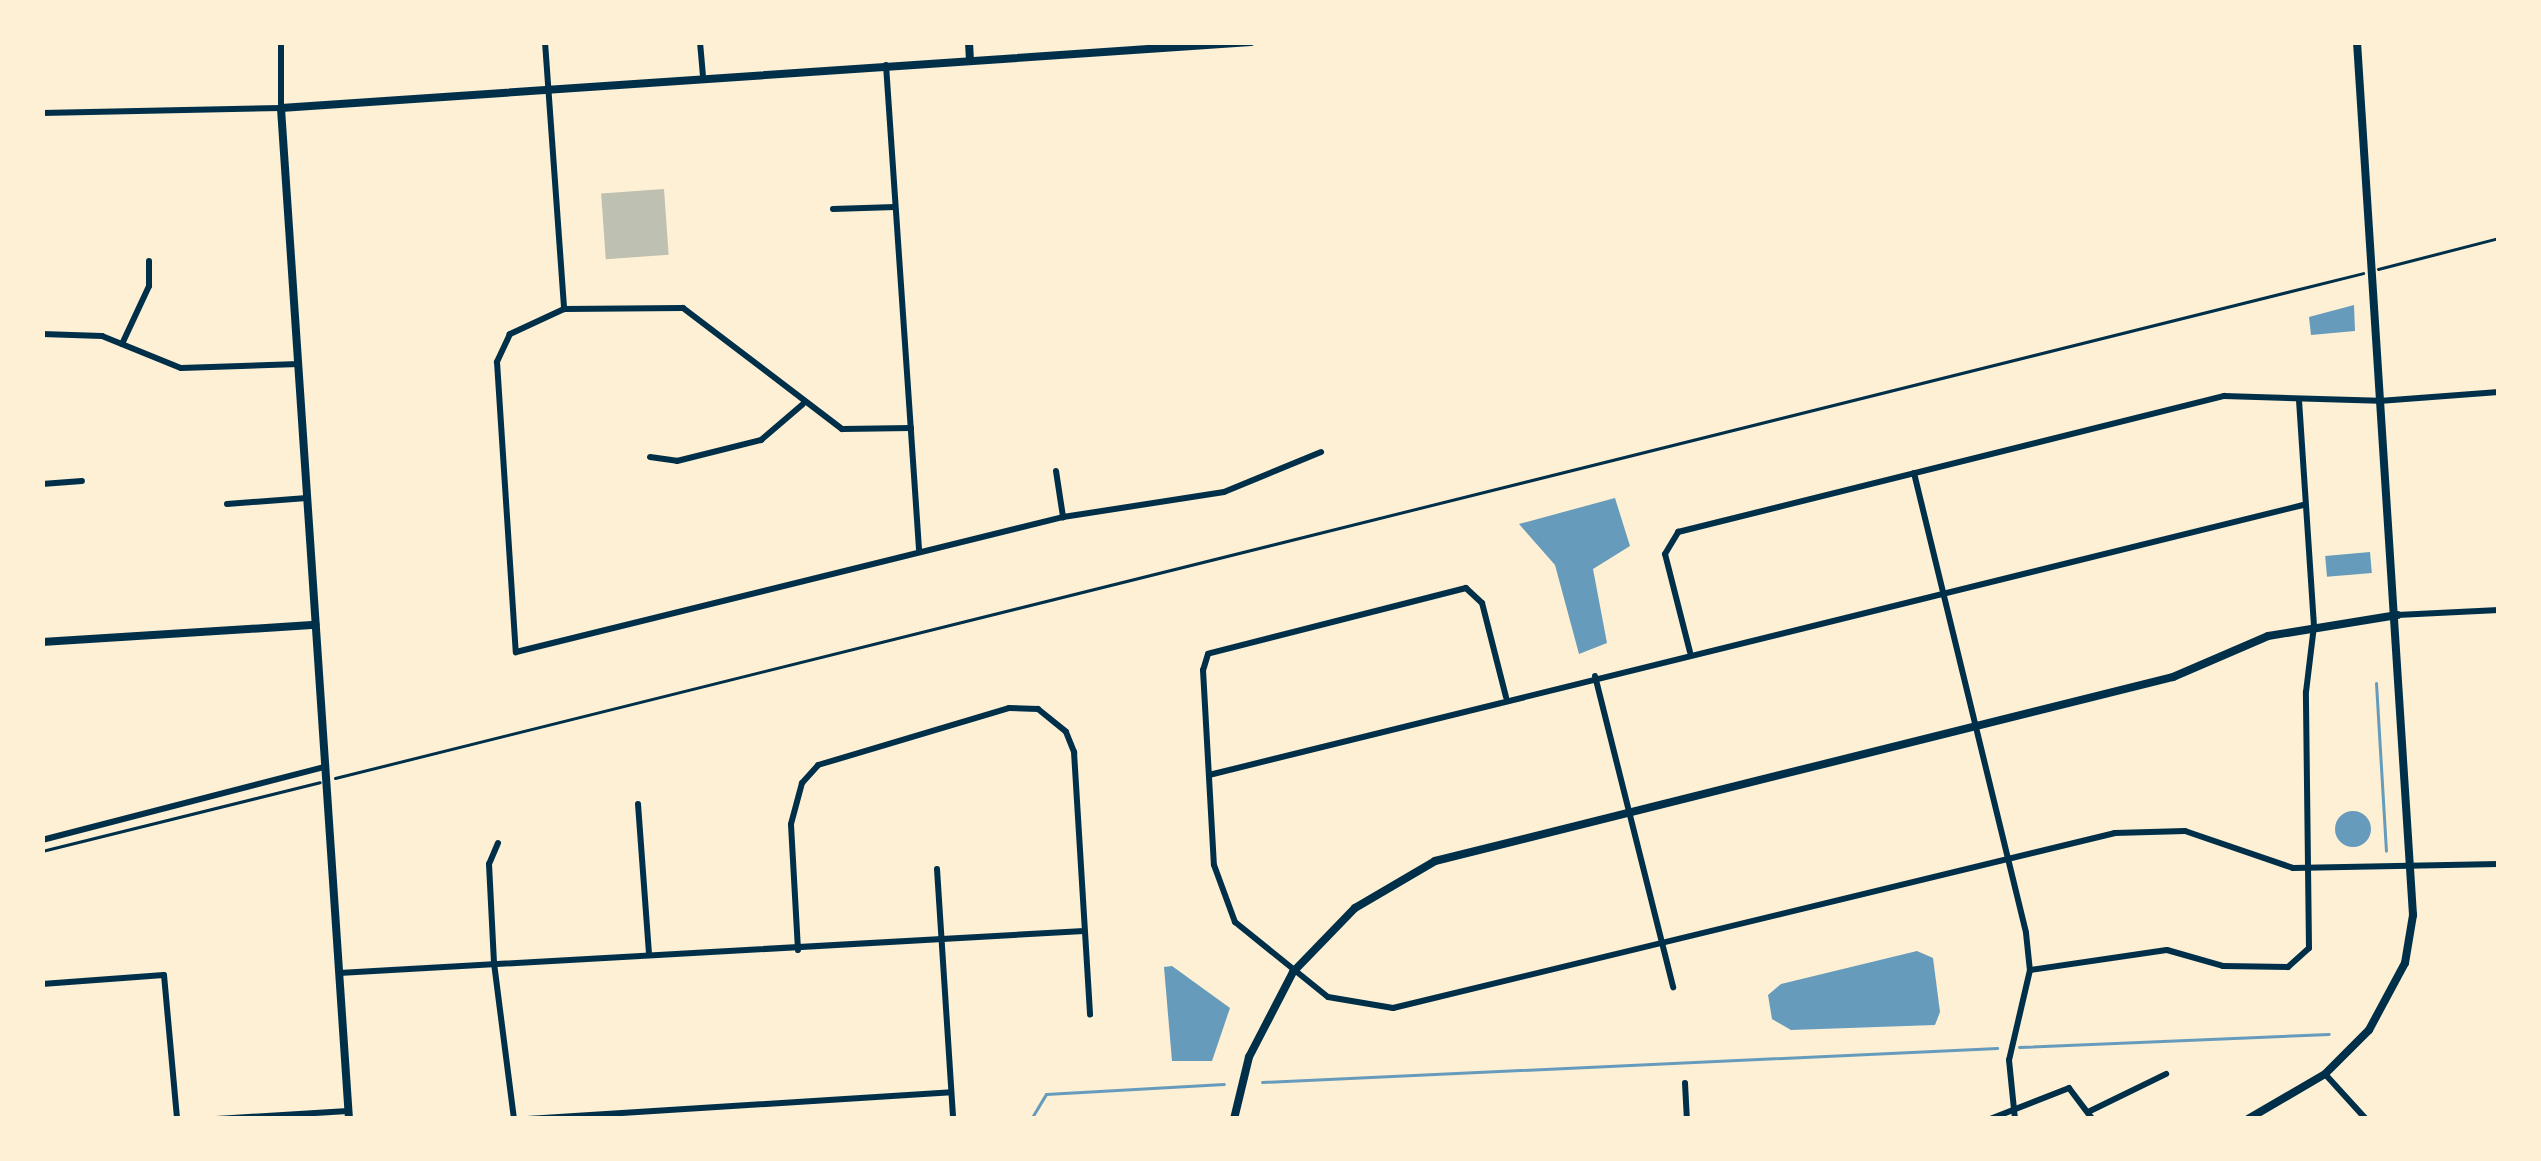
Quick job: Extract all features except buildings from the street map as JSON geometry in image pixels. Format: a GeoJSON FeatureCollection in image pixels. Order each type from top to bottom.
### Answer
{"type":"FeatureCollection","features":[{"type":"Feature","properties":{"kind":"street"},"geometry":{"type":"LineString","coordinates":[[216,1119],[349,1115],[281,108],[281,42]]}},
{"type":"Feature","properties":{"kind":"street"},"geometry":{"type":"LineString","coordinates":[[545,42],[564,309]]}},
{"type":"Feature","properties":{"kind":"street"},"geometry":{"type":"LineString","coordinates":[[700,42],[703,78]]}},
{"type":"Feature","properties":{"kind":"street"},"geometry":{"type":"LineString","coordinates":[[969,42],[970,59]]}},
{"type":"Feature","properties":{"kind":"street"},"geometry":{"type":"LineString","coordinates":[[42,113],[281,108],[1251,42]]}},
{"type":"Feature","properties":{"kind":"street"},"geometry":{"type":"LineString","coordinates":[[2248,1119],[2325,1074],[2369,1030],[2405,963],[2412,869],[2357,42]]}},
{"type":"Feature","properties":{"kind":"street"},"geometry":{"type":"LineString","coordinates":[[886,65],[919,552]]}},
{"type":"Feature","properties":{"kind":"street"},"geometry":{"type":"LineString","coordinates":[[833,209],[896,207]]}},
{"type":"Feature","properties":{"kind":"street"},"geometry":{"type":"LineString","coordinates":[[122,344],[149,286],[149,261]]}},
{"type":"Feature","properties":{"kind":"street"},"geometry":{"type":"LineString","coordinates":[[910,428],[842,429],[803,404],[683,308],[564,309],[510,334],[496,362],[516,652],[1063,517],[1224,492],[1321,452]]}},
{"type":"Feature","properties":{"kind":"street"},"geometry":{"type":"LineString","coordinates":[[42,334],[83,332],[181,368],[299,364]]}},
{"type":"Feature","properties":{"kind":"street"},"geometry":{"type":"LineString","coordinates":[[1690,653],[1668,574],[1670,537],[2224,396],[2379,401],[2499,392]]}},
{"type":"Feature","properties":{"kind":"street"},"geometry":{"type":"LineString","coordinates":[[2030,970],[2167,950],[2223,966],[2288,967],[2309,949],[2313,868],[2306,692],[2314,626],[2299,402]]}},
{"type":"Feature","properties":{"kind":"street"},"geometry":{"type":"LineString","coordinates":[[650,458],[677,461],[761,440],[803,404]]}},
{"type":"Feature","properties":{"kind":"street"},"geometry":{"type":"LineString","coordinates":[[1056,470],[1063,517]]}},
{"type":"Feature","properties":{"kind":"street"},"geometry":{"type":"LineString","coordinates":[[1914,473],[1978,726],[2030,970],[2010,1050],[2014,1115]]}},
{"type":"Feature","properties":{"kind":"street"},"geometry":{"type":"LineString","coordinates":[[42,484],[82,481]]}},
{"type":"Feature","properties":{"kind":"street"},"geometry":{"type":"LineString","coordinates":[[227,504],[309,498]]}},
{"type":"Feature","properties":{"kind":"street"},"geometry":{"type":"LineString","coordinates":[[1209,776],[1506,697],[2303,505]]}},
{"type":"Feature","properties":{"kind":"street"},"geometry":{"type":"LineString","coordinates":[[1506,697],[1482,603],[1466,588],[1226,646],[1203,664],[1222,898],[1248,937],[1336,1000],[1393,1008],[2115,833],[2174,831],[2313,868],[2499,864]]}},
{"type":"Feature","properties":{"kind":"street"},"geometry":{"type":"LineString","coordinates":[[1236,1117],[1261,1027],[1293,972],[1354,908],[1435,861],[2173,676],[2314,626],[2397,615],[2499,610]]}},
{"type":"Feature","properties":{"kind":"street"},"geometry":{"type":"LineString","coordinates":[[42,642],[315,625]]}},
{"type":"Feature","properties":{"kind":"street"},"geometry":{"type":"LineString","coordinates":[[1595,676],[1672,987]]}},
{"type":"Feature","properties":{"kind":"street"},"geometry":{"type":"LineString","coordinates":[[799,950],[790,824],[802,783],[818,764],[1022,707],[1052,716],[1074,752],[1090,1015]]}},
{"type":"Feature","properties":{"kind":"street"},"geometry":{"type":"LineString","coordinates":[[42,840],[325,767]]}},
{"type":"Feature","properties":{"kind":"street"},"geometry":{"type":"LineString","coordinates":[[638,804],[649,954]]}},
{"type":"Feature","properties":{"kind":"street"},"geometry":{"type":"LineString","coordinates":[[498,843],[489,864],[494,963],[514,1119]]}},
{"type":"Feature","properties":{"kind":"street"},"geometry":{"type":"LineString","coordinates":[[937,869],[952,1119]]}},
{"type":"Feature","properties":{"kind":"street"},"geometry":{"type":"LineString","coordinates":[[339,973],[1084,931]]}},
{"type":"Feature","properties":{"kind":"street"},"geometry":{"type":"LineString","coordinates":[[42,984],[164,975],[178,1119]]}},
{"type":"Feature","properties":{"kind":"street"},"geometry":{"type":"LineString","coordinates":[[1990,1119],[2014,1115],[2069,1088],[2090,1116],[2166,1074]]}},
{"type":"Feature","properties":{"kind":"street"},"geometry":{"type":"LineString","coordinates":[[2325,1074],[2366,1119]]}},
{"type":"Feature","properties":{"kind":"street"},"geometry":{"type":"LineString","coordinates":[[1685,1083],[1687,1119]]}},
{"type":"Feature","properties":{"kind":"street"},"geometry":{"type":"LineString","coordinates":[[527,1119],[951,1092]]}},
{"type":"Feature","properties":{"kind":"path"},"geometry":{"type":"LineString","coordinates":[[42,851],[2499,238]]}},
{"type":"Feature","properties":{"kind":"water"},"geometry":{"type":"Polygon","coordinates":[[[2354,305],[2355,331],[2311,335],[2309,317],[2354,305]]]}},
{"type":"Feature","properties":{"kind":"water"},"geometry":{"type":"Polygon","coordinates":[[[1615,498],[1630,546],[1593,569],[1607,643],[1579,654],[1555,565],[1519,524],[1615,498]]]}},
{"type":"Feature","properties":{"kind":"water"},"geometry":{"type":"Polygon","coordinates":[[[2370,552],[2372,573],[2327,577],[2325,556],[2370,552]]]}},
{"type":"Feature","properties":{"kind":"water"},"geometry":{"type":"Polygon","coordinates":[[[2353,811],[2366,816],[2371,829],[2366,842],[2353,847],[2340,842],[2335,829],[2340,816],[2353,811]]]}},
{"type":"Feature","properties":{"kind":"water"},"geometry":{"type":"Polygon","coordinates":[[[1917,951],[1933,958],[1940,1012],[1935,1025],[1791,1030],[1772,1019],[1768,995],[1781,984],[1917,951]]]}},
{"type":"Feature","properties":{"kind":"water"},"geometry":{"type":"Polygon","coordinates":[[[1172,966],[1230,1008],[1212,1061],[1172,1061],[1164,967],[1172,966]]]}},
{"type":"Feature","properties":{"kind":"waterway"},"geometry":{"type":"LineString","coordinates":[[2376,683],[2386,851]]}},
{"type":"Feature","properties":{"kind":"waterway"},"geometry":{"type":"LineString","coordinates":[[2019,1047],[2329,1034]]}},
{"type":"Feature","properties":{"kind":"waterway"},"geometry":{"type":"LineString","coordinates":[[1262,1082],[1997,1048]]}},
{"type":"Feature","properties":{"kind":"waterway"},"geometry":{"type":"LineString","coordinates":[[1031,1119],[1046,1094],[1224,1084]]}}]}
